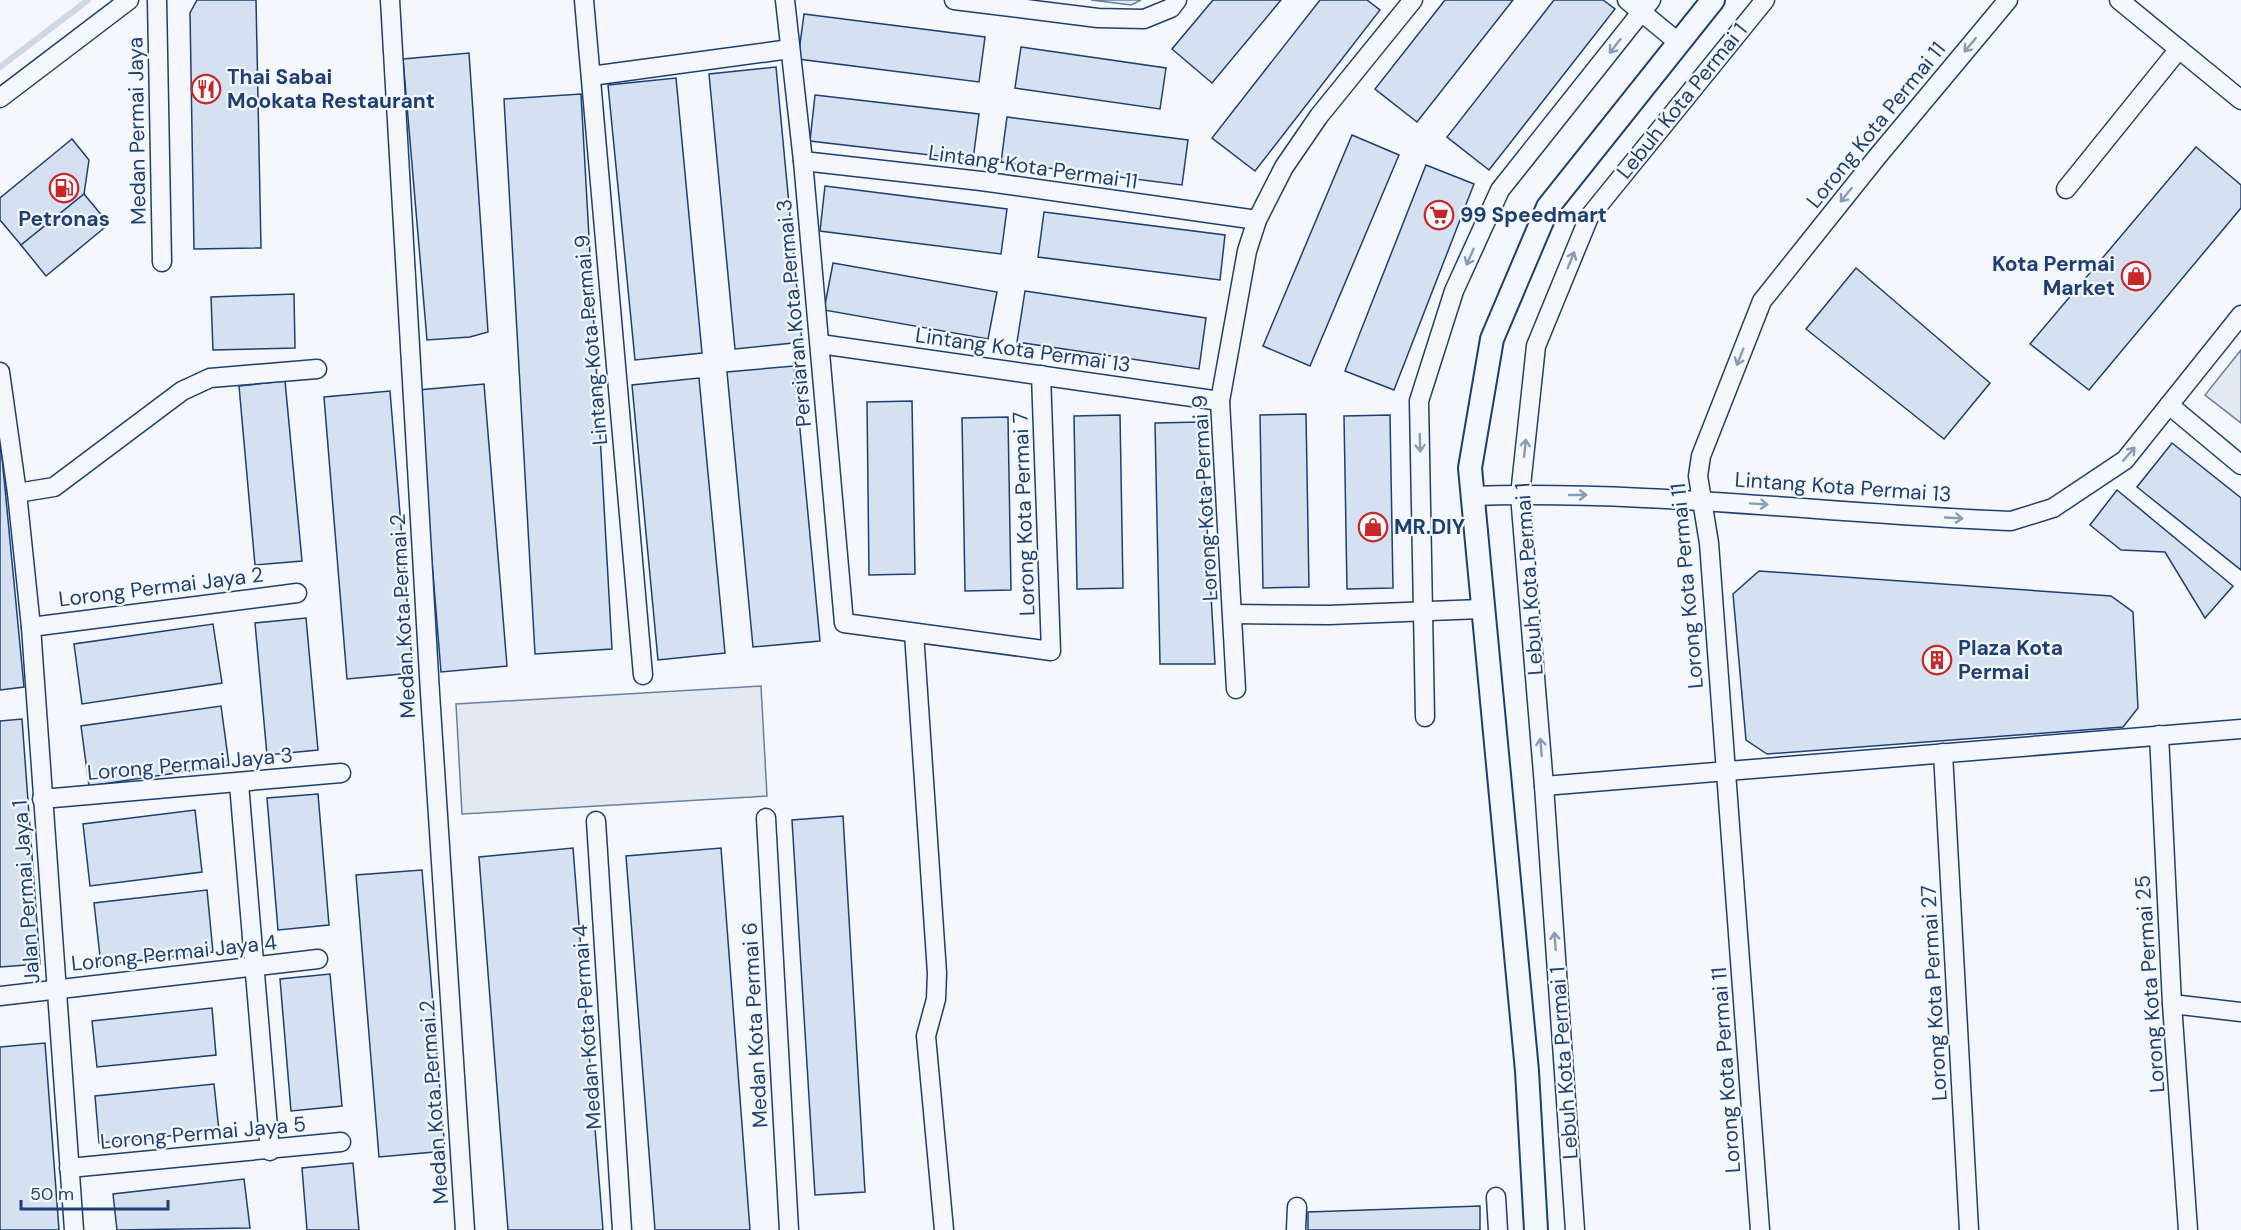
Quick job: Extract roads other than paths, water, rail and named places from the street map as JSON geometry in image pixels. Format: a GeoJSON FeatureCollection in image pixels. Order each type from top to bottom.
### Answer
{"type":"FeatureCollection","features":[{"type":"Feature","properties":{"kind":"street"},"geometry":{"type":"LineString","coordinates":[[0,98],[129,0]]}},
{"type":"Feature","properties":{"kind":"street","name":"Medan Permai Jaya"},"geometry":{"type":"LineString","coordinates":[[157,0],[162,262]]}},
{"type":"Feature","properties":{"kind":"street","name":"Medan Kota Permai 2"},"geometry":{"type":"LineString","coordinates":[[390,0],[429,681],[465,1230]]}},
{"type":"Feature","properties":{"kind":"street","name":"Lintang Kota Permai 9"},"geometry":{"type":"LineString","coordinates":[[584,0],[643,675]]}},
{"type":"Feature","properties":{"kind":"street","name":"Persiaran Kota Permai 3"},"geometry":{"type":"LineString","coordinates":[[785,0],[803,161],[844,624],[914,633]]}},
{"type":"Feature","properties":{"kind":"street"},"geometry":{"type":"LineString","coordinates":[[954,0],[1098,18],[1144,19],[1171,8],[1177,0]]}},
{"type":"Feature","properties":{"kind":"street","name":"Lorong Kota Permai 9"},"geometry":{"type":"LineString","coordinates":[[1236,689],[1220,401],[1247,251],[1257,220],[1284,167],[1318,116],[1413,0]]}},
{"type":"Feature","properties":{"kind":"street"},"geometry":{"type":"LineString","coordinates":[[1626,0],[1646,6],[1679,43]]}},
{"type":"Feature","properties":{"kind":"street","name":"Lebuh Kota Permai 1"},"geometry":{"type":"LineString","coordinates":[[1536,1230],[1527,1071],[1481,609],[1470,468],[1492,339],[1548,207],[1713,0]]}},
{"type":"Feature","properties":{"kind":"street","name":"Lebuh Kota Permai 1"},"geometry":{"type":"LineString","coordinates":[[1575,1230],[1544,786],[1520,495],[1536,346],[1589,217],[1765,0]]}},
{"type":"Feature","properties":{"kind":"street","name":"Lorong Kota Permai 11"},"geometry":{"type":"LineString","coordinates":[[1760,1230],[1709,543],[1698,476],[1701,456],[1762,301],[1877,157],[2008,0]]}},
{"type":"Feature","properties":{"kind":"street"},"geometry":{"type":"LineString","coordinates":[[2119,0],[2241,100]]}},
{"type":"Feature","properties":{"kind":"street"},"geometry":{"type":"LineString","coordinates":[[1425,717],[1425,611],[1419,401],[1454,291],[1500,190],[1646,6]]}},
{"type":"Feature","properties":{"kind":"street"},"geometry":{"type":"LineString","coordinates":[[591,76],[790,49]]}},
{"type":"Feature","properties":{"kind":"street"},"geometry":{"type":"LineString","coordinates":[[2066,189],[2179,49]]}},
{"type":"Feature","properties":{"kind":"street","name":"Lintang Kota Permai 11"},"geometry":{"type":"LineString","coordinates":[[803,161],[981,181],[1257,220]]}},
{"type":"Feature","properties":{"kind":"street","name":"Lintang Kota Permai 13"},"geometry":{"type":"LineString","coordinates":[[1471,496],[1520,495],[1701,500],[2011,521],[2053,508],[2117,466],[2241,315]]}},
{"type":"Feature","properties":{"kind":"street","name":"Lintang Kota Permai 13"},"geometry":{"type":"LineString","coordinates":[[820,344],[1220,401]]}},
{"type":"Feature","properties":{"kind":"street"},"geometry":{"type":"LineString","coordinates":[[17,493],[54,487],[182,391],[210,378],[317,369]]}},
{"type":"Feature","properties":{"kind":"street","name":"Jalan Permai Jaya 1"},"geometry":{"type":"LineString","coordinates":[[0,372],[17,493],[31,627],[55,989],[75,1230]]}},
{"type":"Feature","properties":{"kind":"street","name":"Lorong Kota Permai 7"},"geometry":{"type":"LineString","coordinates":[[914,633],[1051,651],[1041,375]]}},
{"type":"Feature","properties":{"kind":"street"},"geometry":{"type":"LineString","coordinates":[[2169,405],[2241,465]]}},
{"type":"Feature","properties":{"kind":"street","name":"Lorong Permai Jaya 2"},"geometry":{"type":"LineString","coordinates":[[31,627],[297,593]]}},
{"type":"Feature","properties":{"kind":"street"},"geometry":{"type":"LineString","coordinates":[[1233,614],[1329,615],[1481,609]]}},
{"type":"Feature","properties":{"kind":"street"},"geometry":{"type":"LineString","coordinates":[[914,633],[937,973],[936,999],[926,1036],[944,1230]]}},
{"type":"Feature","properties":{"kind":"street"},"geometry":{"type":"LineString","coordinates":[[1544,786],[2241,729]]}},
{"type":"Feature","properties":{"kind":"street","name":"Lorong Kota Permai 25"},"geometry":{"type":"LineString","coordinates":[[2159,735],[2172,1004],[2188,1230]]}},
{"type":"Feature","properties":{"kind":"street","name":"Lorong Kota Permai 27"},"geometry":{"type":"LineString","coordinates":[[1943,753],[1970,1230]]}},
{"type":"Feature","properties":{"kind":"street","name":"Lorong Permai Jaya 3"},"geometry":{"type":"LineString","coordinates":[[42,799],[240,784],[341,773]]}},
{"type":"Feature","properties":{"kind":"street"},"geometry":{"type":"LineString","coordinates":[[240,784],[270,1151]]}},
{"type":"Feature","properties":{"kind":"street","name":"Medan Kota Permai 6"},"geometry":{"type":"LineString","coordinates":[[766,818],[789,1230]]}},
{"type":"Feature","properties":{"kind":"street","name":"Medan Kota Permai 4"},"geometry":{"type":"LineString","coordinates":[[596,821],[622,1230]]}},
{"type":"Feature","properties":{"kind":"street","name":"Lorong Permai Jaya 4"},"geometry":{"type":"LineString","coordinates":[[0,996],[318,959]]}},
{"type":"Feature","properties":{"kind":"street"},"geometry":{"type":"LineString","coordinates":[[2172,1004],[2241,1012]]}},
{"type":"Feature","properties":{"kind":"street","name":"Lorong Permai Jaya 5"},"geometry":{"type":"LineString","coordinates":[[69,1168],[341,1143]]}},
{"type":"Feature","properties":{"kind":"street"},"geometry":{"type":"LineString","coordinates":[[1496,1197],[1498,1230]]}},
{"type":"Feature","properties":{"kind":"street"},"geometry":{"type":"LineString","coordinates":[[1296,1230],[1297,1207]]}},
{"type":"Feature","properties":{"kind":"waterway"},"geometry":{"type":"LineString","coordinates":[[0,67],[88,0]]}},
{"type":"Feature","properties":{"kind":"place","name":"Thai Sabai Mookata Restaurant"},"geometry":{"type":"Point","coordinates":[206,89]}},
{"type":"Feature","properties":{"kind":"place","name":"Petronas"},"geometry":{"type":"Point","coordinates":[64,188]}},
{"type":"Feature","properties":{"kind":"place","name":"99 Speedmart"},"geometry":{"type":"Point","coordinates":[1439,215]}},
{"type":"Feature","properties":{"kind":"place","name":"Kota Permai Market"},"geometry":{"type":"Point","coordinates":[2136,276]}},
{"type":"Feature","properties":{"kind":"place","name":"MR.DIY"},"geometry":{"type":"Point","coordinates":[1373,527]}},
{"type":"Feature","properties":{"kind":"place","name":"Plaza Kota Permai"},"geometry":{"type":"Point","coordinates":[1937,660]}}]}
